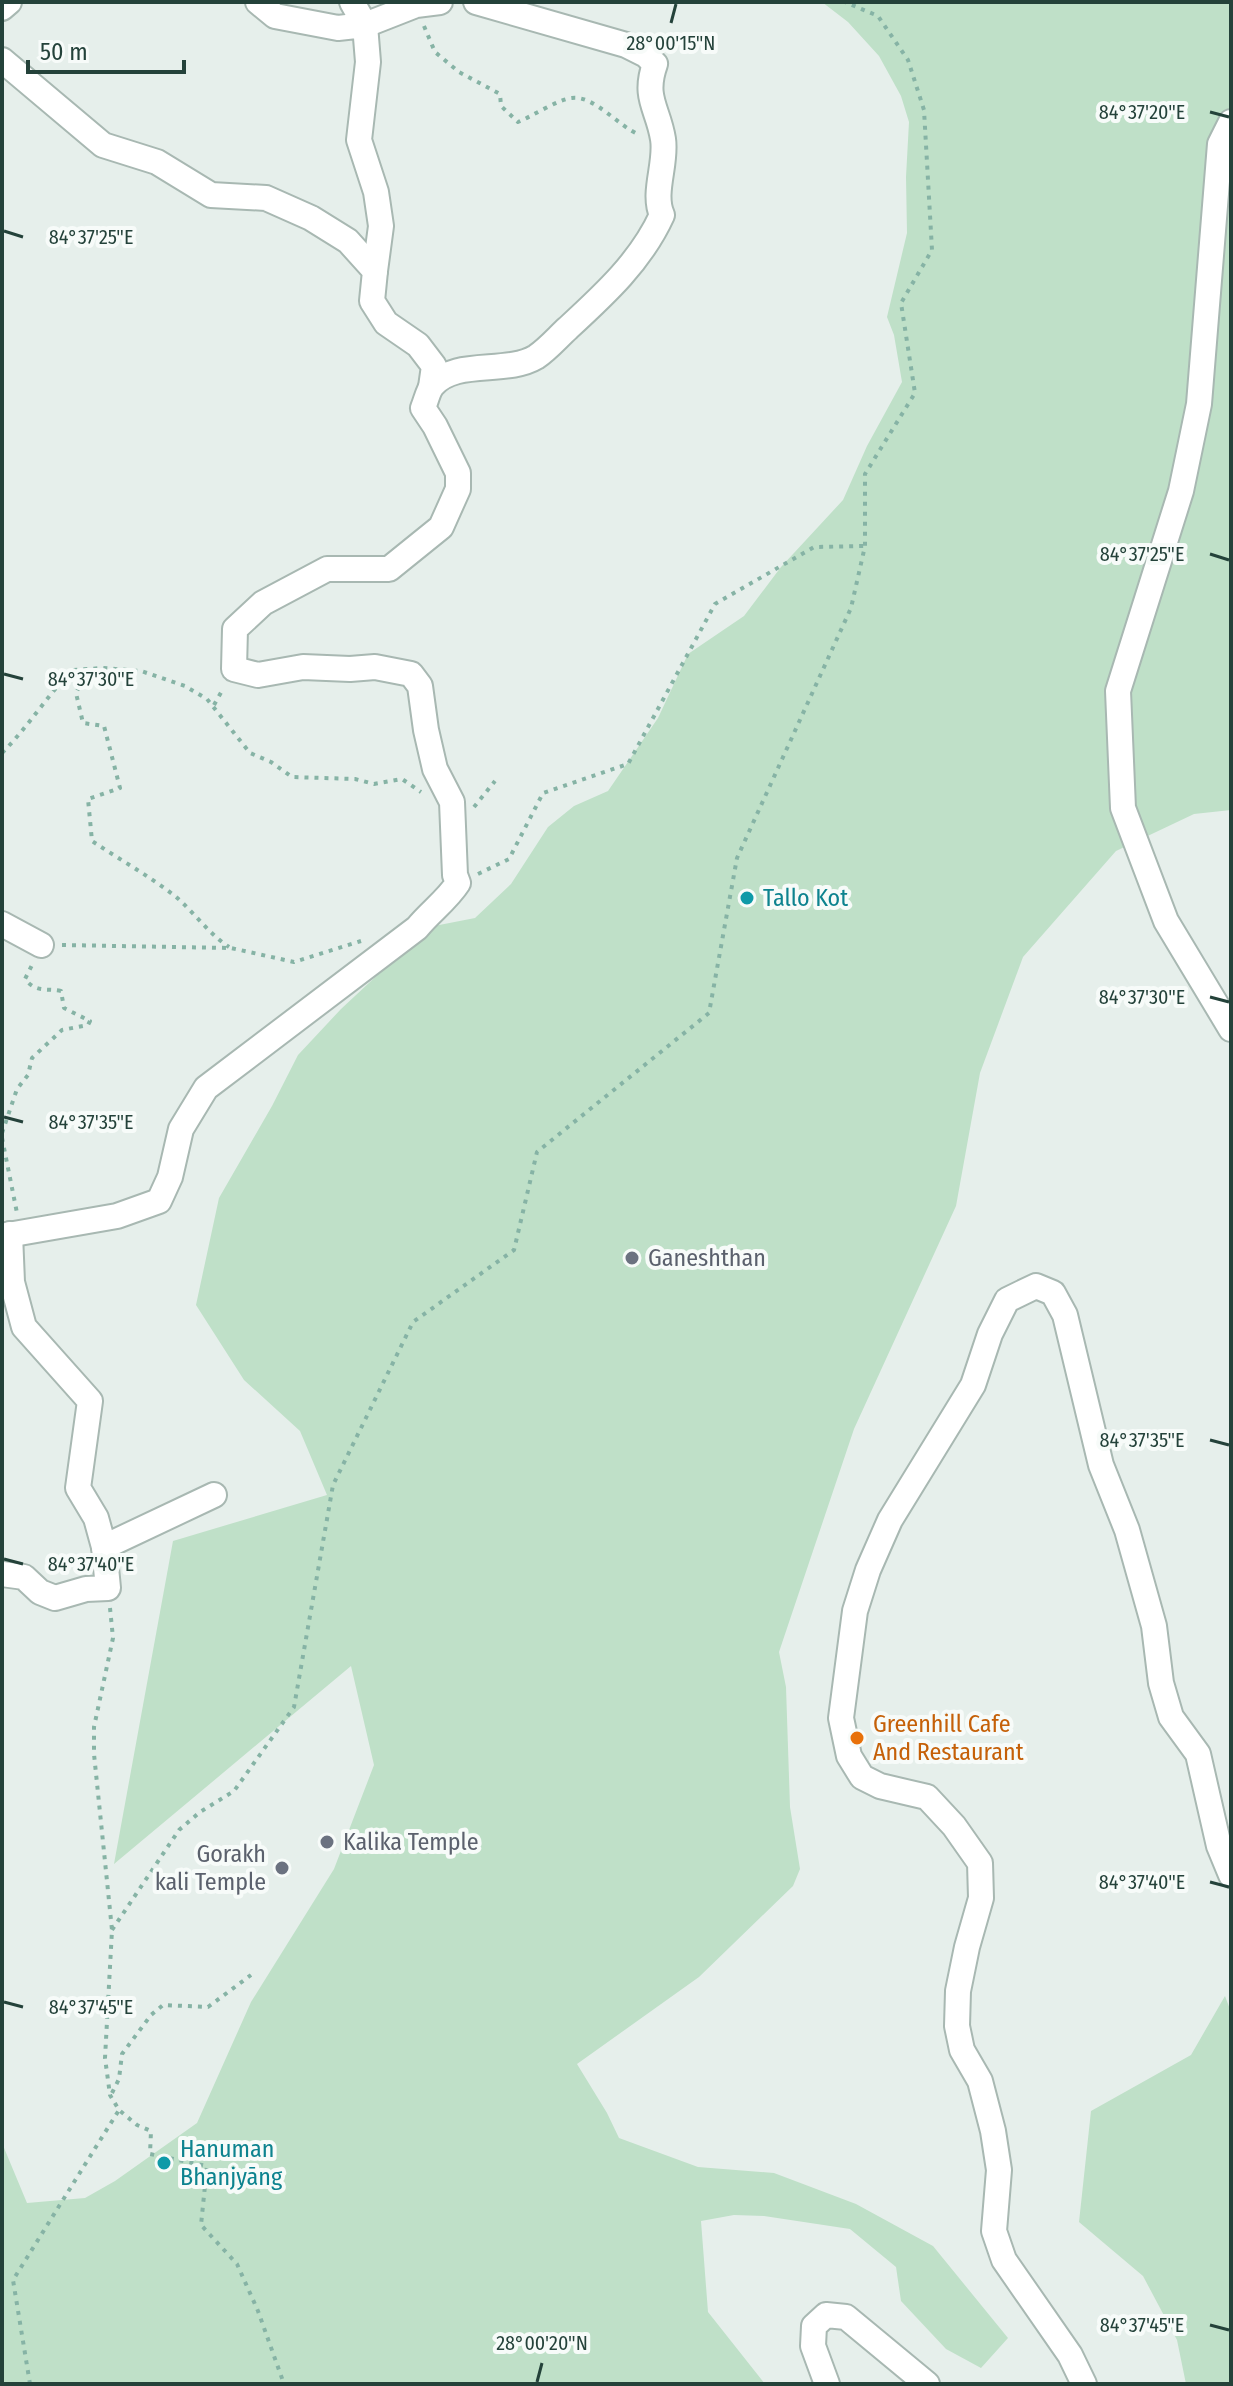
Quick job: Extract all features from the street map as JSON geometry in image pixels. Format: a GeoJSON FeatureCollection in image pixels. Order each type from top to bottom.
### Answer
{"type":"FeatureCollection","features":[{"type":"Feature","properties":{"kind":"street"},"geometry":{"type":"LineString","coordinates":[[2,8],[9,2]]}},
{"type":"Feature","properties":{"kind":"street"},"geometry":{"type":"LineString","coordinates":[[258,2],[275,16],[338,28],[365,25],[428,4]]}},
{"type":"Feature","properties":{"kind":"street"},"geometry":{"type":"LineString","coordinates":[[2,1574],[24,1577],[40,1592],[55,1598],[86,1589],[108,1588],[104,1547],[96,1518],[78,1488],[91,1412],[90,1401],[24,1327],[12,1282],[11,1234],[117,1216],[159,1201],[170,1177],[181,1129],[206,1088],[417,928],[458,883],[455,875],[452,802],[435,769],[420,686],[411,674],[375,667],[303,667],[258,675],[234,669],[235,629],[263,603],[327,569],[389,569],[441,527],[458,489],[458,473],[423,408],[431,387],[434,366],[418,345],[386,323],[372,301],[381,226],[376,192],[359,140],[368,62],[365,25],[352,2]]}},
{"type":"Feature","properties":{"kind":"street"},"geometry":{"type":"LineString","coordinates":[[431,387],[444,376],[467,369],[513,367],[537,356],[614,286],[652,238],[662,215],[658,206],[663,139],[651,102],[651,74],[655,64],[646,55],[626,45],[476,2]]}},
{"type":"Feature","properties":{"kind":"street"},"geometry":{"type":"LineString","coordinates":[[2,60],[103,145],[157,162],[211,195],[266,198],[311,218],[348,241],[375,271]]}},
{"type":"Feature","properties":{"kind":"street"},"geometry":{"type":"LineString","coordinates":[[1231,122],[1220,144],[1199,404],[1181,491],[1118,691],[1123,808],[1166,921],[1231,1029]]}},
{"type":"Feature","properties":{"kind":"street"},"geometry":{"type":"LineString","coordinates":[[2,924],[41,945]]}},
{"type":"Feature","properties":{"kind":"street"},"geometry":{"type":"LineString","coordinates":[[1084,2384],[1070,2355],[1004,2260],[994,2231],[999,2170],[993,2131],[980,2081],[962,2050],[957,2026],[958,1991],[981,1898],[980,1863],[954,1826],[927,1797],[880,1786],[862,1777],[849,1756],[841,1718],[855,1611],[884,1533],[973,1385],[990,1334],[1007,1300],[1036,1286],[1053,1293],[1065,1315],[1101,1465],[1127,1530],[1154,1626],[1161,1683],[1171,1717],[1198,1754],[1219,1846],[1231,1875]]}},
{"type":"Feature","properties":{"kind":"street"},"geometry":{"type":"LineString","coordinates":[[104,1547],[214,1495]]}},
{"type":"Feature","properties":{"kind":"street"},"geometry":{"type":"LineString","coordinates":[[827,2384],[813,2346],[814,2326],[826,2315],[846,2317],[927,2384]]}},
{"type":"Feature","properties":{"kind":"path"},"geometry":{"type":"LineString","coordinates":[[112,1930],[179,1830],[200,1812],[234,1791],[294,1707],[333,1485],[413,1322],[514,1250],[537,1152],[709,1013],[737,858],[851,608],[865,546],[865,474],[915,393],[901,303],[932,250],[924,110],[908,60],[878,16],[845,2]]}},
{"type":"Feature","properties":{"kind":"path"},"geometry":{"type":"LineString","coordinates":[[428,4],[435,52],[459,72],[500,94],[501,106],[518,122],[571,98],[583,99],[633,132],[653,140],[663,139]]}},
{"type":"Feature","properties":{"kind":"path"},"geometry":{"type":"LineString","coordinates":[[458,883],[509,859],[543,793],[628,764],[715,604],[814,547],[865,546]]}},
{"type":"Feature","properties":{"kind":"path"},"geometry":{"type":"LineString","coordinates":[[2,753],[22,734],[54,688],[72,670],[103,668],[141,671],[185,686],[207,699],[250,753],[271,762],[292,777],[355,779],[374,784],[402,779],[453,817],[474,808],[495,781]]}},
{"type":"Feature","properties":{"kind":"path"},"geometry":{"type":"LineString","coordinates":[[88,669],[76,693],[83,723],[104,726],[120,788],[88,799],[92,841],[173,895],[204,923],[214,937],[231,948]]}},
{"type":"Feature","properties":{"kind":"path"},"geometry":{"type":"LineString","coordinates":[[11,1234],[2,1135],[17,1089],[28,1075],[32,1058],[62,1030],[88,1025],[90,1021],[64,1008],[61,991],[36,989],[25,979],[41,945],[231,948],[294,962],[370,937]]}},
{"type":"Feature","properties":{"kind":"path"},"geometry":{"type":"LineString","coordinates":[[108,1588],[113,1638],[94,1727],[94,1754],[112,1930],[105,2058],[110,2095],[119,2110],[137,2125],[151,2131],[150,2154],[207,2166],[201,2225],[237,2264],[258,2311],[284,2384]]}},
{"type":"Feature","properties":{"kind":"path"},"geometry":{"type":"LineString","coordinates":[[110,2095],[119,2079],[122,2054],[151,2015],[163,2005],[208,2007],[251,1975]]}},
{"type":"Feature","properties":{"kind":"path"},"geometry":{"type":"LineString","coordinates":[[30,2384],[13,2280],[119,2110]]}},
{"type":"Feature","properties":{"kind":"green space"},"geometry":{"type":"Polygon","coordinates":[[[822,2],[1231,2],[1231,810],[1194,814],[1116,851],[1023,957],[980,1073],[956,1206],[854,1429],[779,1652],[786,1687],[790,1807],[800,1869],[793,1886],[699,1977],[577,2064],[619,2138],[698,2167],[774,2173],[856,2204],[933,2246],[1008,2338],[981,2368],[946,2349],[901,2301],[896,2267],[850,2229],[764,2216],[734,2215],[701,2221],[708,2312],[765,2384],[2,2384],[2,2143],[27,2203],[85,2198],[115,2181],[197,2123],[251,2002],[334,1869],[374,1765],[351,1666],[114,1864],[173,1541],[327,1495],[300,1431],[244,1380],[196,1305],[219,1198],[298,1055],[341,1009],[429,927],[475,918],[511,884],[548,827],[574,806],[608,791],[658,718],[688,654],[744,616],[781,567],[843,500],[867,446],[902,382],[894,335],[887,317],[907,233],[909,122],[901,96],[879,56],[848,22],[822,2]]]}},
{"type":"Feature","properties":{"kind":"green space"},"geometry":{"type":"Polygon","coordinates":[[[1225,1996],[1231,2012],[1231,2384],[1186,2384],[1177,2340],[1143,2276],[1079,2222],[1091,2111],[1191,2055],[1225,1996]]]}},
{"type":"Feature","properties":{"kind":"place","name":"Tallo Kot"},"geometry":{"type":"Point","coordinates":[747,898]}},
{"type":"Feature","properties":{"kind":"place","name":"Ganeshthan"},"geometry":{"type":"Point","coordinates":[632,1258]}},
{"type":"Feature","properties":{"kind":"place","name":"Greenhill Cafe And Restaurant"},"geometry":{"type":"Point","coordinates":[857,1738]}},
{"type":"Feature","properties":{"kind":"place","name":"Kalika Temple"},"geometry":{"type":"Point","coordinates":[327,1842]}},
{"type":"Feature","properties":{"kind":"place","name":"Gorakh kali Temple"},"geometry":{"type":"Point","coordinates":[282,1868]}},
{"type":"Feature","properties":{"kind":"place","name":"Hanuman Bhanjyāng"},"geometry":{"type":"Point","coordinates":[164,2163]}}]}
